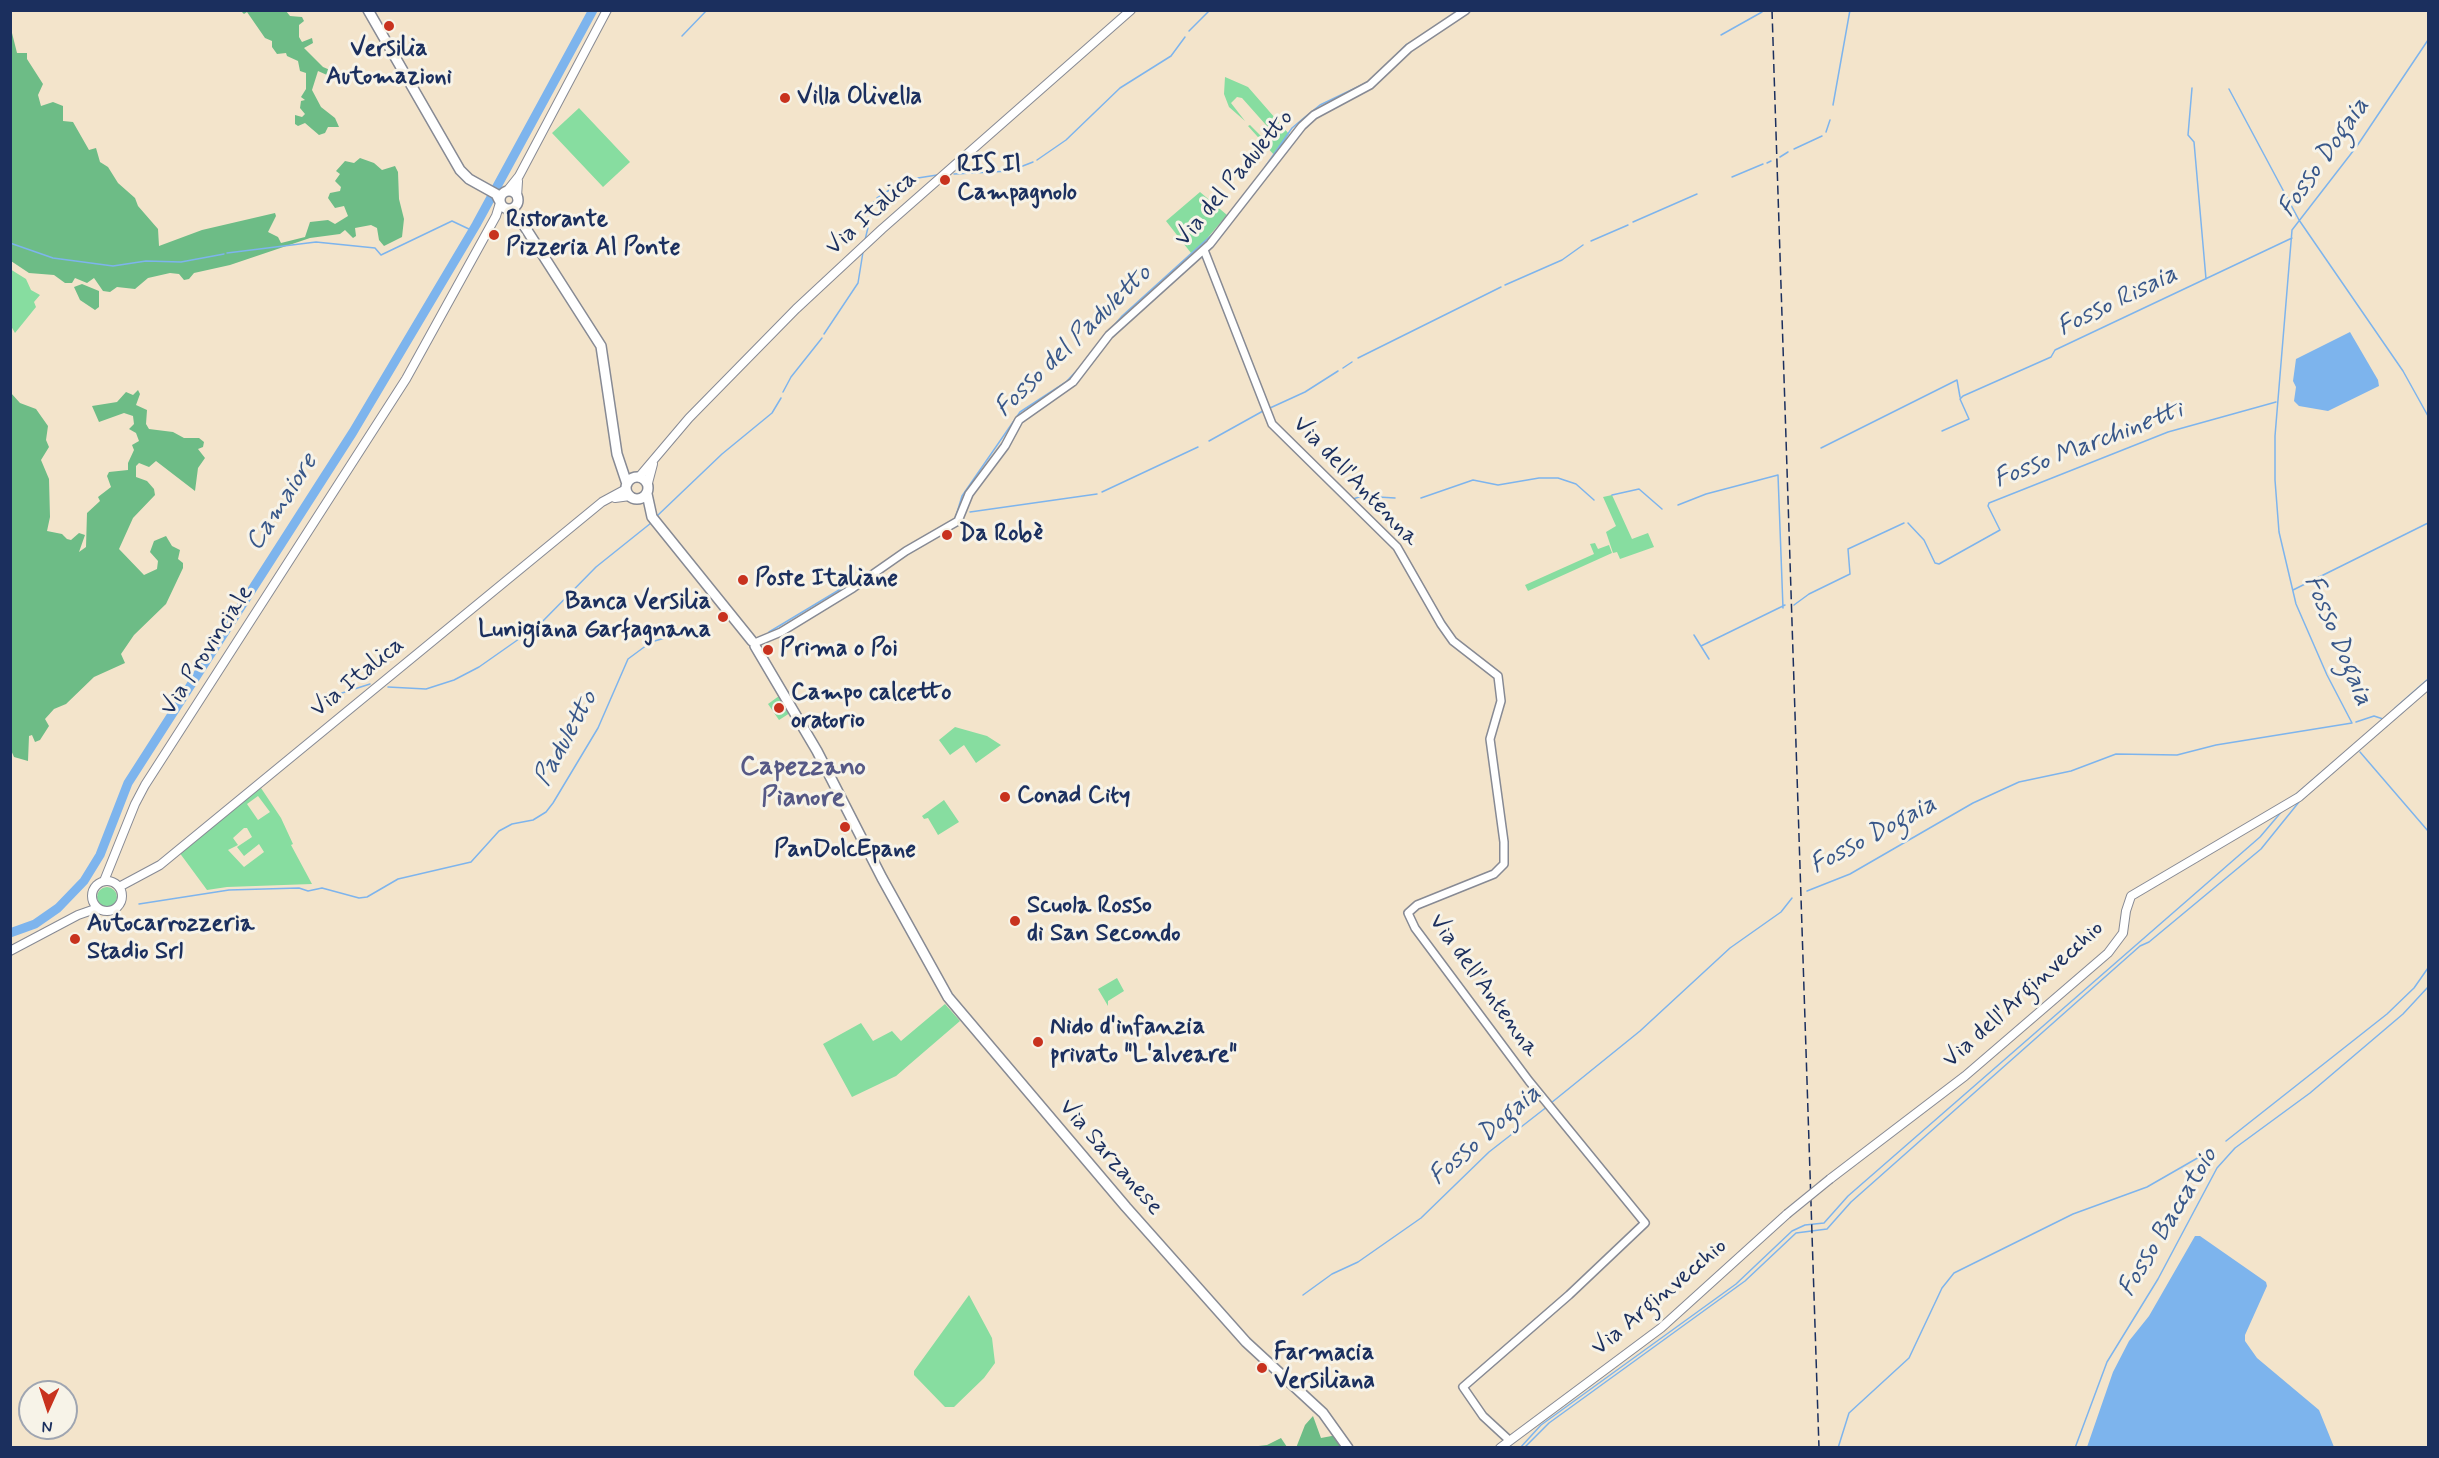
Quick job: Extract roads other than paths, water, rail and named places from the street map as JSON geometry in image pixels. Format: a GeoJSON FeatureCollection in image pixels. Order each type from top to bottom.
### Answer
{"type":"FeatureCollection","features":[{"type":"Feature","properties":{"kind":"main road"},"geometry":{"type":"LineString","coordinates":[[368,10],[460,170],[469,179],[503,200],[523,224],[593,333],[603,352],[620,468],[648,483],[650,512]]}},
{"type":"Feature","properties":{"kind":"main road","name":"Via Provinciale"},"geometry":{"type":"LineString","coordinates":[[107,881],[135,804],[145,785],[406,379],[503,200],[519,176],[607,10]]}},
{"type":"Feature","properties":{"kind":"main road","name":"Via Italica"},"geometry":{"type":"LineString","coordinates":[[637,477],[689,418],[805,301],[882,229],[1131,10]]}},
{"type":"Feature","properties":{"kind":"main road","name":"Via Provinciale"},"geometry":{"type":"LineString","coordinates":[[517,200],[519,176]]}},
{"type":"Feature","properties":{"kind":"main road"},"geometry":{"type":"LineString","coordinates":[[503,200],[514,193],[523,224]]}},
{"type":"Feature","properties":{"kind":"main road"},"geometry":{"type":"LineString","coordinates":[[503,200],[517,200]]}},
{"type":"Feature","properties":{"kind":"main road","name":"Via Italica"},"geometry":{"type":"LineString","coordinates":[[648,483],[653,461]]}},
{"type":"Feature","properties":{"kind":"main road","name":"Via Sarzanese"},"geometry":{"type":"LineString","coordinates":[[620,468],[630,492],[650,512],[755,643],[817,751],[882,878],[948,997],[1126,1207],[1246,1342],[1323,1413],[1348,1448]]}},
{"type":"Feature","properties":{"kind":"main road"},"geometry":{"type":"LineString","coordinates":[[637,477],[630,492],[647,494]]}},
{"type":"Feature","properties":{"kind":"main road","name":"Via Italica"},"geometry":{"type":"LineString","coordinates":[[121,890],[160,865],[598,506],[630,492]]}},
{"type":"Feature","properties":{"kind":"main road","name":"Via dell'Arginvecchio"},"geometry":{"type":"LineString","coordinates":[[1830,1179],[1965,1076],[2108,953],[2123,933],[2131,896],[2299,797],[2428,685]]}},
{"type":"Feature","properties":{"kind":"main road"},"geometry":{"type":"LineString","coordinates":[[78,915],[92,896],[95,887],[107,881],[121,890],[121,903],[113,910],[105,911],[98,908],[92,896]]}},
{"type":"Feature","properties":{"kind":"main road"},"geometry":{"type":"LineString","coordinates":[[10,951],[78,915],[98,908]]}},
{"type":"Feature","properties":{"kind":"main road","name":"Via Arginvecchio"},"geometry":{"type":"LineString","coordinates":[[1500,1448],[1661,1328],[1787,1214],[1830,1179]]}},
{"type":"Feature","properties":{"kind":"street","name":"Via del Paduletto"},"geometry":{"type":"LineString","coordinates":[[755,643],[790,627],[853,588],[906,551],[958,521],[969,494],[1005,446],[1019,420],[1073,382],[1109,335],[1204,250],[1302,126],[1314,115],[1370,85],[1409,48],[1466,10]]}},
{"type":"Feature","properties":{"kind":"street","name":"Via dell'Antenna"},"geometry":{"type":"LineString","coordinates":[[1204,250],[1272,424],[1397,547],[1441,624],[1454,641],[1498,676],[1501,701],[1490,739],[1504,842],[1504,864],[1494,874],[1417,905],[1408,913],[1415,928],[1549,1105],[1645,1223],[1569,1295],[1463,1387],[1483,1416],[1509,1440]]}},
{"type":"Feature","properties":{"kind":"water"},"geometry":{"type":"Polygon","coordinates":[[[2350,332],[2378,380],[2379,386],[2328,411],[2299,406],[2294,401],[2296,387],[2293,381],[2296,359],[2350,332]]]}},
{"type":"Feature","properties":{"kind":"water"},"geometry":{"type":"Polygon","coordinates":[[[2195,1236],[2200,1236],[2266,1282],[2267,1286],[2245,1335],[2245,1341],[2257,1358],[2319,1410],[2334,1447],[2087,1447],[2113,1372],[2129,1341],[2149,1316],[2195,1236]]]}},
{"type":"Feature","properties":{"kind":"waterway","name":"Camaiore"},"geometry":{"type":"LineString","coordinates":[[10,933],[35,924],[58,908],[84,881],[100,855],[128,783],[353,432],[476,225],[593,10]]}},
{"type":"Feature","properties":{"kind":"waterway"},"geometry":{"type":"LineString","coordinates":[[682,36],[707,10]]}},
{"type":"Feature","properties":{"kind":"waterway"},"geometry":{"type":"LineString","coordinates":[[1189,31],[1210,10]]}},
{"type":"Feature","properties":{"kind":"waterway"},"geometry":{"type":"LineString","coordinates":[[1833,105],[1850,10]]}},
{"type":"Feature","properties":{"kind":"waterway"},"geometry":{"type":"LineString","coordinates":[[1721,35],[1762,12]]}},
{"type":"Feature","properties":{"kind":"waterway","name":"Fosso del Paduletto"},"geometry":{"type":"LineString","coordinates":[[1443,21],[1451,16]]}},
{"type":"Feature","properties":{"kind":"waterway","name":"Fosso del Paduletto"},"geometry":{"type":"LineString","coordinates":[[1388,63],[1406,45],[1422,36]]}},
{"type":"Feature","properties":{"kind":"waterway"},"geometry":{"type":"LineString","coordinates":[[1037,160],[1066,140],[1120,88],[1171,56],[1185,37]]}},
{"type":"Feature","properties":{"kind":"waterway","name":"Fosso Dogaia"},"geometry":{"type":"LineString","coordinates":[[1807,891],[1850,874],[1973,803],[2019,782],[2071,771],[2116,754],[2177,755],[2216,745],[2352,723],[2327,675],[2296,604],[2279,532],[2275,480],[2275,436],[2292,230],[2357,146],[2428,40]]}},
{"type":"Feature","properties":{"kind":"waterway","name":"Fosso del Paduletto"},"geometry":{"type":"LineString","coordinates":[[1375,75],[1383,68]]}},
{"type":"Feature","properties":{"kind":"waterway","name":"Fosso del Paduletto"},"geometry":{"type":"LineString","coordinates":[[1265,167],[1292,128],[1305,117],[1320,105],[1370,81]]}},
{"type":"Feature","properties":{"kind":"waterway"},"geometry":{"type":"LineString","coordinates":[[2192,88],[2188,135],[2194,142],[2206,279]]}},
{"type":"Feature","properties":{"kind":"waterway"},"geometry":{"type":"LineString","coordinates":[[2229,89],[2299,220],[2403,371],[2428,416]]}},
{"type":"Feature","properties":{"kind":"waterway"},"geometry":{"type":"LineString","coordinates":[[1826,132],[1830,120]]}},
{"type":"Feature","properties":{"kind":"waterway"},"geometry":{"type":"LineString","coordinates":[[1794,149],[1822,136]]}},
{"type":"Feature","properties":{"kind":"waterway"},"geometry":{"type":"LineString","coordinates":[[1780,157],[1788,152]]}},
{"type":"Feature","properties":{"kind":"waterway"},"geometry":{"type":"LineString","coordinates":[[1767,163],[1771,161]]}},
{"type":"Feature","properties":{"kind":"waterway"},"geometry":{"type":"LineString","coordinates":[[954,174],[1010,171],[1033,162]]}},
{"type":"Feature","properties":{"kind":"waterway"},"geometry":{"type":"LineString","coordinates":[[1732,177],[1763,164]]}},
{"type":"Feature","properties":{"kind":"waterway"},"geometry":{"type":"LineString","coordinates":[[877,198],[905,180],[937,175]]}},
{"type":"Feature","properties":{"kind":"waterway"},"geometry":{"type":"LineString","coordinates":[[1633,222],[1697,194]]}},
{"type":"Feature","properties":{"kind":"waterway"},"geometry":{"type":"LineString","coordinates":[[865,240],[874,202]]}},
{"type":"Feature","properties":{"kind":"waterway"},"geometry":{"type":"LineString","coordinates":[[227,253],[316,242],[375,248],[381,255],[452,221],[471,230]]}},
{"type":"Feature","properties":{"kind":"waterway"},"geometry":{"type":"LineString","coordinates":[[1591,241],[1628,225]]}},
{"type":"Feature","properties":{"kind":"waterway","name":"Fosso del Paduletto"},"geometry":{"type":"LineString","coordinates":[[1085,360],[1122,316],[1216,231]]}},
{"type":"Feature","properties":{"kind":"waterway","name":"Fosso Risaia"},"geometry":{"type":"LineString","coordinates":[[1942,431],[1969,419],[1960,399],[1963,396],[2051,357],[2055,350],[2292,238]]}},
{"type":"Feature","properties":{"kind":"waterway"},"geometry":{"type":"LineString","coordinates":[[10,243],[53,258],[113,266],[146,261],[181,262],[224,254]]}},
{"type":"Feature","properties":{"kind":"waterway"},"geometry":{"type":"LineString","coordinates":[[1505,285],[1562,260],[1583,245]]}},
{"type":"Feature","properties":{"kind":"waterway"},"geometry":{"type":"LineString","coordinates":[[824,334],[858,283],[863,252]]}},
{"type":"Feature","properties":{"kind":"waterway"},"geometry":{"type":"LineString","coordinates":[[1358,358],[1501,287]]}},
{"type":"Feature","properties":{"kind":"waterway"},"geometry":{"type":"LineString","coordinates":[[783,392],[791,377],[822,338]]}},
{"type":"Feature","properties":{"kind":"waterway"},"geometry":{"type":"LineString","coordinates":[[1343,368],[1352,362]]}},
{"type":"Feature","properties":{"kind":"waterway","name":"Fosso del Paduletto"},"geometry":{"type":"LineString","coordinates":[[955,519],[962,496],[1020,412],[1066,382],[1081,366]]}},
{"type":"Feature","properties":{"kind":"waterway"},"geometry":{"type":"LineString","coordinates":[[1270,408],[1305,392],[1338,371]]}},
{"type":"Feature","properties":{"kind":"waterway","name":"Fosso Risaia"},"geometry":{"type":"LineString","coordinates":[[1821,448],[1957,380],[1960,397]]}},
{"type":"Feature","properties":{"kind":"waterway"},"geometry":{"type":"LineString","coordinates":[[657,516],[722,454],[772,413],[781,398]]}},
{"type":"Feature","properties":{"kind":"waterway","name":"Fosso Marchinetti"},"geometry":{"type":"LineString","coordinates":[[1908,523],[1924,540],[1935,563],[1939,564],[2000,530],[1988,506],[1989,503],[2168,432],[2276,402]]}},
{"type":"Feature","properties":{"kind":"waterway"},"geometry":{"type":"LineString","coordinates":[[1209,441],[1263,411]]}},
{"type":"Feature","properties":{"kind":"waterway"},"geometry":{"type":"LineString","coordinates":[[1102,492],[1198,447]]}},
{"type":"Feature","properties":{"kind":"waterway"},"geometry":{"type":"LineString","coordinates":[[1678,505],[1706,494],[1778,475],[1783,608]]}},
{"type":"Feature","properties":{"kind":"waterway"},"geometry":{"type":"LineString","coordinates":[[1421,498],[1473,480],[1498,485],[1539,478],[1558,478],[1576,484],[1594,500]]}},
{"type":"Feature","properties":{"kind":"waterway"},"geometry":{"type":"LineString","coordinates":[[1612,495],[1639,489],[1662,509]]}},
{"type":"Feature","properties":{"kind":"waterway"},"geometry":{"type":"LineString","coordinates":[[970,512],[1097,494]]}},
{"type":"Feature","properties":{"kind":"waterway"},"geometry":{"type":"LineString","coordinates":[[1353,499],[1362,496],[1395,498]]}},
{"type":"Feature","properties":{"kind":"waterway"},"geometry":{"type":"LineString","coordinates":[[539,625],[596,567],[651,523]]}},
{"type":"Feature","properties":{"kind":"waterway","name":"Fosso Marchinetti"},"geometry":{"type":"LineString","coordinates":[[1794,605],[1809,594],[1850,574],[1848,549],[1904,523]]}},
{"type":"Feature","properties":{"kind":"waterway"},"geometry":{"type":"LineString","coordinates":[[2293,590],[2428,523]]}},
{"type":"Feature","properties":{"kind":"waterway","name":"Fosso del Paduletto"},"geometry":{"type":"LineString","coordinates":[[905,548],[927,535]]}},
{"type":"Feature","properties":{"kind":"waterway","name":"Fosso del Paduletto"},"geometry":{"type":"LineString","coordinates":[[769,632],[869,572]]}},
{"type":"Feature","properties":{"kind":"waterway","name":"Fosso Marchinetti"},"geometry":{"type":"LineString","coordinates":[[1701,646],[1785,605]]}},
{"type":"Feature","properties":{"kind":"waterway"},"geometry":{"type":"LineString","coordinates":[[388,687],[426,689],[454,680],[479,667],[536,627]]}},
{"type":"Feature","properties":{"kind":"waterway","name":"Paduletto"},"geometry":{"type":"LineString","coordinates":[[139,904],[229,890],[299,888],[308,891],[322,888],[359,898],[367,897],[398,879],[471,862],[499,831],[512,824],[533,820],[546,812],[553,803],[598,728],[628,659],[651,642],[686,632],[704,632]]}},
{"type":"Feature","properties":{"kind":"waterway","name":"Fosso Marchinetti"},"geometry":{"type":"LineString","coordinates":[[1694,635],[1709,659]]}},
{"type":"Feature","properties":{"kind":"waterway"},"geometry":{"type":"LineString","coordinates":[[2395,708],[2428,679]]}},
{"type":"Feature","properties":{"kind":"waterway"},"geometry":{"type":"LineString","coordinates":[[342,693],[370,684]]}},
{"type":"Feature","properties":{"kind":"waterway"},"geometry":{"type":"LineString","coordinates":[[1524,1448],[1549,1423],[1745,1281],[1796,1233],[1827,1229],[1851,1202],[2140,946],[2149,942],[2261,849],[2299,802],[2412,704]]}},
{"type":"Feature","properties":{"kind":"waterway","name":"Fosso Dogaia"},"geometry":{"type":"LineString","coordinates":[[2356,722],[2374,716],[2383,719]]}},
{"type":"Feature","properties":{"kind":"waterway"},"geometry":{"type":"LineString","coordinates":[[2360,752],[2428,831]]}},
{"type":"Feature","properties":{"kind":"waterway"},"geometry":{"type":"LineString","coordinates":[[2295,795],[2344,753]]}},
{"type":"Feature","properties":{"kind":"waterway"},"geometry":{"type":"LineString","coordinates":[[1520,1448],[1541,1425],[1736,1284],[1792,1231],[1805,1225],[1824,1223],[1848,1196],[2260,837],[2283,810]]}},
{"type":"Feature","properties":{"kind":"waterway","name":"Fosso Dogaia"},"geometry":{"type":"LineString","coordinates":[[1551,1103],[1640,1031],[1730,948],[1781,912],[1792,898]]}},
{"type":"Feature","properties":{"kind":"waterway"},"geometry":{"type":"LineString","coordinates":[[2226,1141],[2387,1014],[2414,988],[2428,968]]}},
{"type":"Feature","properties":{"kind":"waterway","name":"Fosso Baccatoio"},"geometry":{"type":"LineString","coordinates":[[2075,1448],[2107,1362],[2158,1279],[2217,1168],[2235,1148],[2310,1093],[2403,1014],[2428,987]]}},
{"type":"Feature","properties":{"kind":"waterway","name":"Fosso Dogaia"},"geometry":{"type":"LineString","coordinates":[[1303,1295],[1332,1274],[1358,1262],[1421,1218],[1489,1152],[1548,1106]]}},
{"type":"Feature","properties":{"kind":"waterway"},"geometry":{"type":"LineString","coordinates":[[1838,1448],[1849,1413],[1909,1358],[1942,1288],[1954,1273],[2073,1214],[2147,1187],[2208,1152]]}},
{"type":"Feature","properties":{"kind":"railway"},"geometry":{"type":"LineString","coordinates":[[1772,10],[1819,1448]]}},
{"type":"Feature","properties":{"kind":"place","name":"Versilia Automazioni"},"geometry":{"type":"Point","coordinates":[389,26]}},
{"type":"Feature","properties":{"kind":"place","name":"Villa Olivella"},"geometry":{"type":"Point","coordinates":[785,98]}},
{"type":"Feature","properties":{"kind":"place","name":"RIS Il Campagnolo"},"geometry":{"type":"Point","coordinates":[945,180]}},
{"type":"Feature","properties":{"kind":"place","name":"Ristorante Pizzeria Al Ponte"},"geometry":{"type":"Point","coordinates":[494,235]}},
{"type":"Feature","properties":{"kind":"place","name":"Da Robè"},"geometry":{"type":"Point","coordinates":[947,535]}},
{"type":"Feature","properties":{"kind":"place","name":"Poste Italiane"},"geometry":{"type":"Point","coordinates":[743,580]}},
{"type":"Feature","properties":{"kind":"place","name":"Banca Versilia Lunigiana Garfagnana"},"geometry":{"type":"Point","coordinates":[723,617]}},
{"type":"Feature","properties":{"kind":"place","name":"Prima o Poi"},"geometry":{"type":"Point","coordinates":[768,650]}},
{"type":"Feature","properties":{"kind":"place","name":"Campo calcetto oratorio"},"geometry":{"type":"Point","coordinates":[779,708]}},
{"type":"Feature","properties":{"kind":"place","name":"Conad City"},"geometry":{"type":"Point","coordinates":[1005,797]}},
{"type":"Feature","properties":{"kind":"place","name":"PanDolcEpane"},"geometry":{"type":"Point","coordinates":[845,827]}},
{"type":"Feature","properties":{"kind":"place","name":"Scuola Rosso di San Secondo"},"geometry":{"type":"Point","coordinates":[1015,921]}},
{"type":"Feature","properties":{"kind":"place","name":"Autocarrozzeria Stadio Srl"},"geometry":{"type":"Point","coordinates":[75,939]}},
{"type":"Feature","properties":{"kind":"place","name":"Nido d'infanzia privato \"L'alveare\""},"geometry":{"type":"Point","coordinates":[1038,1042]}},
{"type":"Feature","properties":{"kind":"place","name":"Farmacia Versiliana"},"geometry":{"type":"Point","coordinates":[1262,1368]}},
{"type":"Feature","properties":{"kind":"district","name":"Capezzano Pianore"},"geometry":{"type":"Point","coordinates":[803,784]}}]}
